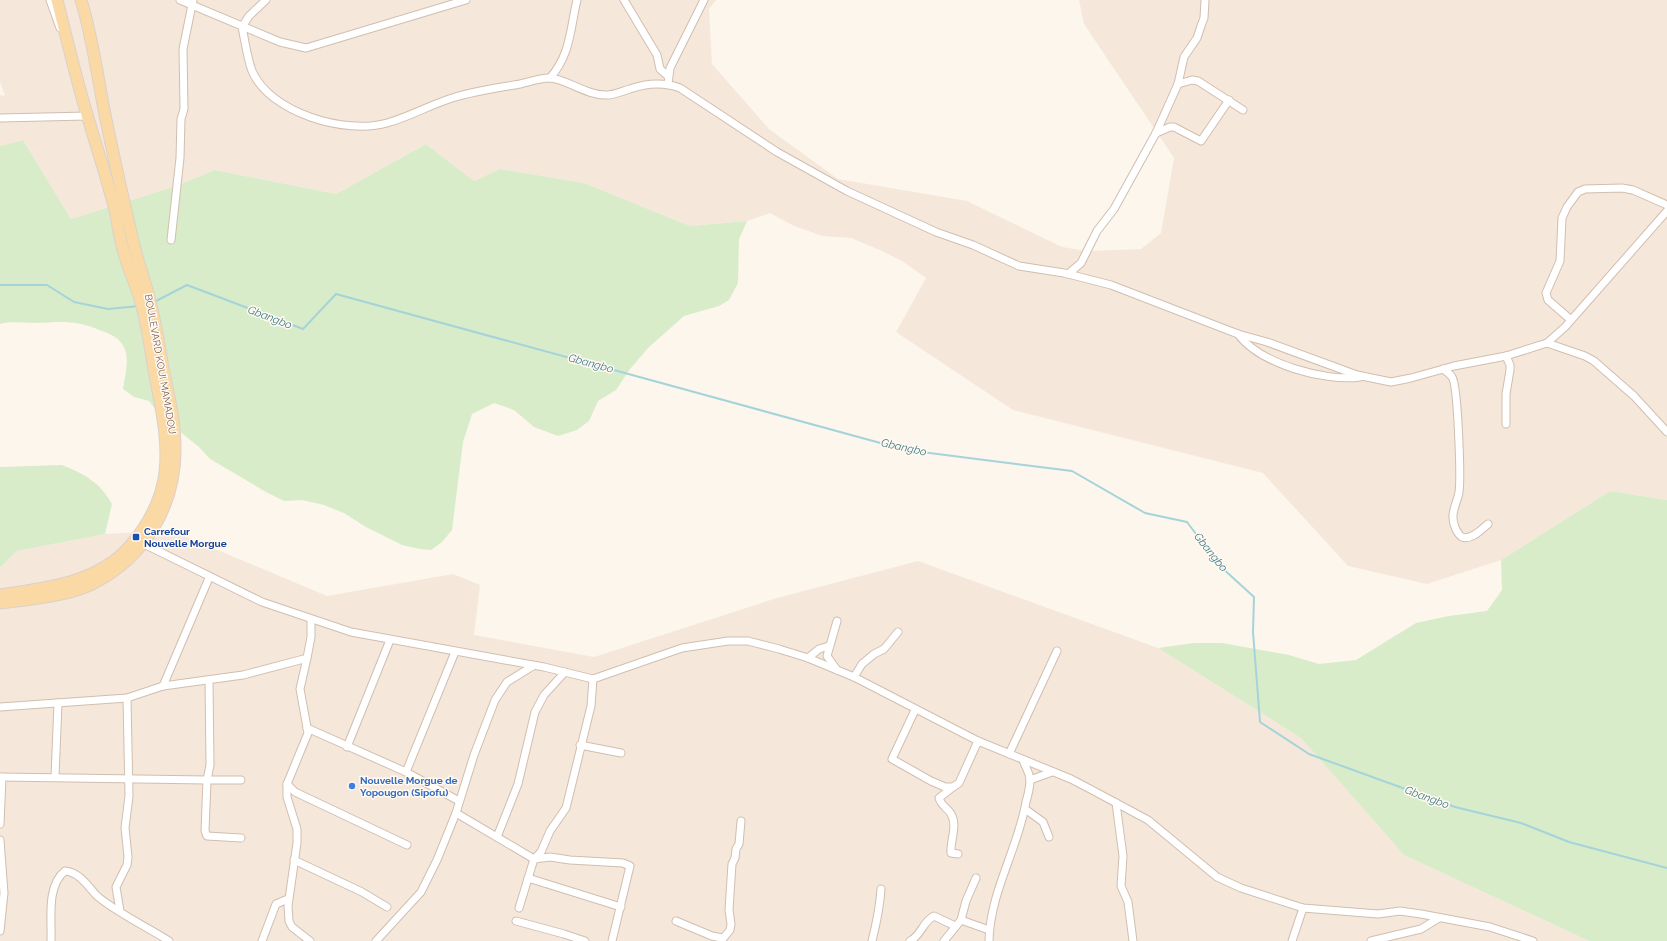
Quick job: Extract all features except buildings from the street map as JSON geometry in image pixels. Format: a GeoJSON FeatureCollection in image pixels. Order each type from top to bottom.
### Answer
{"type":"FeatureCollection","features":[{"type":"Feature","properties":{"kind":"main road","name":"BOULEVARD KOUI MAMADOU"},"geometry":{"type":"LineString","coordinates":[[57,0],[87,116],[115,210],[125,256],[145,298]]}},
{"type":"Feature","properties":{"kind":"main road","name":"BOULEVARD KOUI MAMADOU"},"geometry":{"type":"LineString","coordinates":[[0,603],[55,595],[92,584],[116,570],[144,544],[155,527],[167,502],[174,476],[175,445],[173,427],[81,0]]}},
{"type":"Feature","properties":{"kind":"main road","name":"BOULEVARD KOUI MAMADOU"},"geometry":{"type":"LineString","coordinates":[[0,595],[44,589],[71,582],[100,570],[118,558],[130,546],[145,526],[155,507],[165,473],[166,446],[149,317]]}},
{"type":"Feature","properties":{"kind":"street"},"geometry":{"type":"LineString","coordinates":[[50,0],[72,60]]}},
{"type":"Feature","properties":{"kind":"street"},"geometry":{"type":"LineString","coordinates":[[180,0],[192,2],[242,27],[280,42],[306,48],[466,0]]}},
{"type":"Feature","properties":{"kind":"street"},"geometry":{"type":"LineString","coordinates":[[266,0],[248,16],[242,27],[252,71],[261,85],[281,102],[311,118],[333,123],[359,126],[386,123],[452,98],[476,91],[550,78],[596,94],[606,95],[616,94],[646,84],[668,80]]}},
{"type":"Feature","properties":{"kind":"street"},"geometry":{"type":"LineString","coordinates":[[550,78],[560,66],[567,51],[577,0]]}},
{"type":"Feature","properties":{"kind":"street"},"geometry":{"type":"LineString","coordinates":[[624,0],[657,55],[660,69],[668,80],[777,152],[862,199],[1019,266],[1068,274],[1111,285],[1238,334],[1268,342],[1363,376],[1391,382],[1443,369],[1506,356],[1547,343],[1571,320],[1667,211]]}},
{"type":"Feature","properties":{"kind":"street"},"geometry":{"type":"LineString","coordinates":[[668,80],[682,42],[704,0]]}},
{"type":"Feature","properties":{"kind":"street"},"geometry":{"type":"LineString","coordinates":[[1068,274],[1075,270],[1081,263],[1096,231],[1114,209],[1156,133],[1178,84],[1184,57],[1197,38],[1204,18],[1205,0]]}},
{"type":"Feature","properties":{"kind":"street"},"geometry":{"type":"LineString","coordinates":[[171,240],[173,210],[177,193],[181,119],[184,109],[183,49],[192,2]]}},
{"type":"Feature","properties":{"kind":"street"},"geometry":{"type":"LineString","coordinates":[[1178,84],[1195,80],[1243,110]]}},
{"type":"Feature","properties":{"kind":"street"},"geometry":{"type":"LineString","coordinates":[[1156,133],[1170,127],[1174,127],[1201,141],[1229,100]]}},
{"type":"Feature","properties":{"kind":"street"},"geometry":{"type":"LineString","coordinates":[[0,118],[87,116]]}},
{"type":"Feature","properties":{"kind":"street"},"geometry":{"type":"LineString","coordinates":[[1571,320],[1548,300],[1546,293],[1560,260],[1562,218],[1572,198],[1585,189],[1622,188],[1633,190],[1667,205]]}},
{"type":"Feature","properties":{"kind":"street"},"geometry":{"type":"LineString","coordinates":[[1075,270],[1083,278]]}},
{"type":"Feature","properties":{"kind":"street"},"geometry":{"type":"LineString","coordinates":[[1238,334],[1245,343],[1262,354],[1300,370],[1329,378],[1349,379],[1363,376]]}},
{"type":"Feature","properties":{"kind":"street"},"geometry":{"type":"LineString","coordinates":[[1547,343],[1585,356],[1594,361],[1634,396],[1667,432]]}},
{"type":"Feature","properties":{"kind":"street"},"geometry":{"type":"LineString","coordinates":[[1506,356],[1510,365],[1506,394],[1506,424]]}},
{"type":"Feature","properties":{"kind":"street"},"geometry":{"type":"LineString","coordinates":[[1443,369],[1453,377],[1457,398],[1461,476],[1460,491],[1452,516],[1453,521],[1459,534],[1463,538],[1470,538],[1488,524]]}},
{"type":"Feature","properties":{"kind":"street"},"geometry":{"type":"LineString","coordinates":[[144,544],[169,555],[209,578],[262,602],[351,632],[565,672],[593,679],[682,648],[728,641],[748,641],[808,658],[854,677],[915,710],[978,741],[1052,772],[1116,803],[1160,828],[1224,882],[1303,908],[1378,914],[1400,912],[1490,927],[1534,941]]}},
{"type":"Feature","properties":{"kind":"street"},"geometry":{"type":"LineString","coordinates":[[162,686],[209,578]]}},
{"type":"Feature","properties":{"kind":"street"},"geometry":{"type":"LineString","coordinates":[[310,941],[292,927],[289,921],[288,899],[297,829],[287,797],[287,784],[305,741],[307,728],[300,689],[311,637],[311,619]]}},
{"type":"Feature","properties":{"kind":"street"},"geometry":{"type":"LineString","coordinates":[[837,621],[827,656],[837,670]]}},
{"type":"Feature","properties":{"kind":"street"},"geometry":{"type":"LineString","coordinates":[[854,677],[862,664],[874,654],[884,649],[898,632]]}},
{"type":"Feature","properties":{"kind":"street"},"geometry":{"type":"LineString","coordinates":[[347,747],[390,640]]}},
{"type":"Feature","properties":{"kind":"street"},"geometry":{"type":"LineString","coordinates":[[808,658],[819,649],[829,646]]}},
{"type":"Feature","properties":{"kind":"street"},"geometry":{"type":"LineString","coordinates":[[1009,754],[1057,651]]}},
{"type":"Feature","properties":{"kind":"street"},"geometry":{"type":"LineString","coordinates":[[406,772],[455,652]]}},
{"type":"Feature","properties":{"kind":"street"},"geometry":{"type":"LineString","coordinates":[[0,707],[127,698],[162,686],[243,675],[307,658]]}},
{"type":"Feature","properties":{"kind":"street"},"geometry":{"type":"LineString","coordinates":[[376,941],[421,892],[444,845],[456,813],[474,755],[495,700],[507,682],[533,666]]}},
{"type":"Feature","properties":{"kind":"street"},"geometry":{"type":"LineString","coordinates":[[497,837],[518,784],[535,712],[544,695],[565,672]]}},
{"type":"Feature","properties":{"kind":"street"},"geometry":{"type":"LineString","coordinates":[[519,908],[534,859],[541,852],[550,831],[566,808],[580,745],[591,706],[593,679]]}},
{"type":"Feature","properties":{"kind":"street"},"geometry":{"type":"LineString","coordinates":[[210,680],[210,765],[205,831],[207,836],[241,838]]}},
{"type":"Feature","properties":{"kind":"street"},"geometry":{"type":"LineString","coordinates":[[120,911],[116,887],[127,865],[128,857],[125,828],[129,796],[127,698]]}},
{"type":"Feature","properties":{"kind":"street"},"geometry":{"type":"LineString","coordinates":[[55,777],[58,703]]}},
{"type":"Feature","properties":{"kind":"street"},"geometry":{"type":"LineString","coordinates":[[915,710],[892,760],[945,788],[953,787]]}},
{"type":"Feature","properties":{"kind":"street"},"geometry":{"type":"LineString","coordinates":[[307,728],[406,772],[459,801]]}},
{"type":"Feature","properties":{"kind":"street"},"geometry":{"type":"LineString","coordinates":[[958,854],[951,853],[954,824],[951,813],[940,802],[939,798],[959,783],[978,741]]}},
{"type":"Feature","properties":{"kind":"street"},"geometry":{"type":"LineString","coordinates":[[580,745],[621,753]]}},
{"type":"Feature","properties":{"kind":"street"},"geometry":{"type":"LineString","coordinates":[[989,941],[989,930],[997,894],[1022,825],[1030,780],[1023,760]]}},
{"type":"Feature","properties":{"kind":"street"},"geometry":{"type":"LineString","coordinates":[[1030,780],[1052,772]]}},
{"type":"Feature","properties":{"kind":"street"},"geometry":{"type":"LineString","coordinates":[[0,824],[1,777],[241,780]]}},
{"type":"Feature","properties":{"kind":"street"},"geometry":{"type":"LineString","coordinates":[[287,784],[295,792],[407,845]]}},
{"type":"Feature","properties":{"kind":"street"},"geometry":{"type":"LineString","coordinates":[[1116,803],[1123,849],[1121,886],[1128,902],[1132,941]]}},
{"type":"Feature","properties":{"kind":"street"},"geometry":{"type":"LineString","coordinates":[[1025,809],[1043,822],[1049,837]]}},
{"type":"Feature","properties":{"kind":"street"},"geometry":{"type":"LineString","coordinates":[[456,813],[534,859],[550,857],[628,865],[631,868],[612,941]]}},
{"type":"Feature","properties":{"kind":"street"},"geometry":{"type":"LineString","coordinates":[[676,921],[721,939],[730,930],[731,924],[729,910],[732,864],[739,844],[741,821]]}},
{"type":"Feature","properties":{"kind":"street"},"geometry":{"type":"LineString","coordinates":[[0,840],[4,893],[0,931]]}},
{"type":"Feature","properties":{"kind":"street"},"geometry":{"type":"LineString","coordinates":[[294,860],[362,892],[387,907]]}},
{"type":"Feature","properties":{"kind":"street"},"geometry":{"type":"LineString","coordinates":[[51,941],[51,901],[58,880],[65,871],[73,873],[84,881],[96,894],[120,911],[169,941]]}},
{"type":"Feature","properties":{"kind":"street"},"geometry":{"type":"LineString","coordinates":[[528,878],[621,907]]}},
{"type":"Feature","properties":{"kind":"street"},"geometry":{"type":"LineString","coordinates":[[944,941],[958,923],[976,878]]}},
{"type":"Feature","properties":{"kind":"street"},"geometry":{"type":"LineString","coordinates":[[872,941],[876,917],[880,906],[881,889]]}},
{"type":"Feature","properties":{"kind":"street"},"geometry":{"type":"LineString","coordinates":[[262,941],[276,904],[288,899]]}},
{"type":"Feature","properties":{"kind":"street"},"geometry":{"type":"LineString","coordinates":[[1292,941],[1303,908]]}},
{"type":"Feature","properties":{"kind":"street"},"geometry":{"type":"LineString","coordinates":[[910,941],[917,937],[926,921],[934,916],[989,930]]}},
{"type":"Feature","properties":{"kind":"street"},"geometry":{"type":"LineString","coordinates":[[1371,941],[1421,928],[1439,918]]}},
{"type":"Feature","properties":{"kind":"street"},"geometry":{"type":"LineString","coordinates":[[516,922],[585,941]]}},
{"type":"Feature","properties":{"kind":"shaded area"},"geometry":{"type":"Polygon","coordinates":[[[0,0],[716,0],[709,9],[712,64],[769,129],[838,179],[967,201],[1062,247],[1087,251],[1141,249],[1161,233],[1174,158],[1084,24],[1079,0],[1667,0],[1667,500],[1610,491],[1501,560],[1427,584],[1348,566],[1263,473],[1013,410],[896,332],[926,278],[902,261],[882,251],[851,238],[823,236],[794,226],[770,213],[747,221],[690,226],[584,183],[500,169],[474,181],[426,144],[336,194],[215,170],[173,187],[71,219],[23,140],[0,146],[0,95],[5,96],[0,82],[0,0]]]}},
{"type":"Feature","properties":{"kind":"shaded area"},"geometry":{"type":"Polygon","coordinates":[[[170,530],[327,596],[453,574],[480,585],[474,635],[594,657],[777,598],[918,561],[1158,648],[1301,738],[1404,855],[1589,941],[0,941],[0,568],[17,551],[105,534],[170,530]]]}},
{"type":"Feature","properties":{"kind":"green space"},"geometry":{"type":"Polygon","coordinates":[[[23,140],[71,219],[173,187],[215,170],[336,194],[426,144],[474,181],[500,169],[584,183],[690,226],[747,221],[739,239],[738,283],[729,300],[719,306],[684,316],[648,348],[630,369],[616,390],[598,401],[589,421],[577,430],[558,436],[534,427],[514,410],[494,403],[472,414],[463,442],[452,530],[442,542],[431,550],[420,549],[402,545],[366,527],[344,513],[324,505],[302,500],[284,501],[210,459],[199,447],[163,418],[149,401],[134,397],[123,389],[127,366],[126,354],[125,349],[118,339],[113,336],[92,327],[68,322],[12,322],[0,324],[0,146],[23,140]]]}},
{"type":"Feature","properties":{"kind":"green space"},"geometry":{"type":"Polygon","coordinates":[[[62,465],[84,475],[97,484],[112,504],[105,534],[17,551],[0,568],[0,467],[62,465]]]}},
{"type":"Feature","properties":{"kind":"green space"},"geometry":{"type":"Polygon","coordinates":[[[1610,491],[1667,500],[1667,941],[1589,941],[1404,855],[1301,738],[1158,648],[1194,643],[1222,643],[1289,655],[1319,664],[1356,660],[1416,623],[1449,616],[1487,611],[1502,590],[1501,560],[1610,491]]]}},
{"type":"Feature","properties":{"kind":"waterway","name":"Gbangbo"},"geometry":{"type":"LineString","coordinates":[[0,285],[47,285],[74,302],[108,309],[139,306]]}},
{"type":"Feature","properties":{"kind":"waterway","name":"Gbangbo"},"geometry":{"type":"LineString","coordinates":[[154,302],[187,285],[303,329],[336,294],[906,450],[1072,471],[1145,513],[1187,522],[1220,566],[1254,597],[1253,632],[1260,722],[1309,754],[1455,807],[1521,823],[1569,842],[1667,868]]}},
{"type":"Feature","properties":{"kind":"place","name":"Carrefour Nouvelle Morgue"},"geometry":{"type":"Point","coordinates":[136,537]}},
{"type":"Feature","properties":{"kind":"place","name":"Nouvelle Morgue de Yopougon (Sipofu)"},"geometry":{"type":"Point","coordinates":[352,786]}}]}
